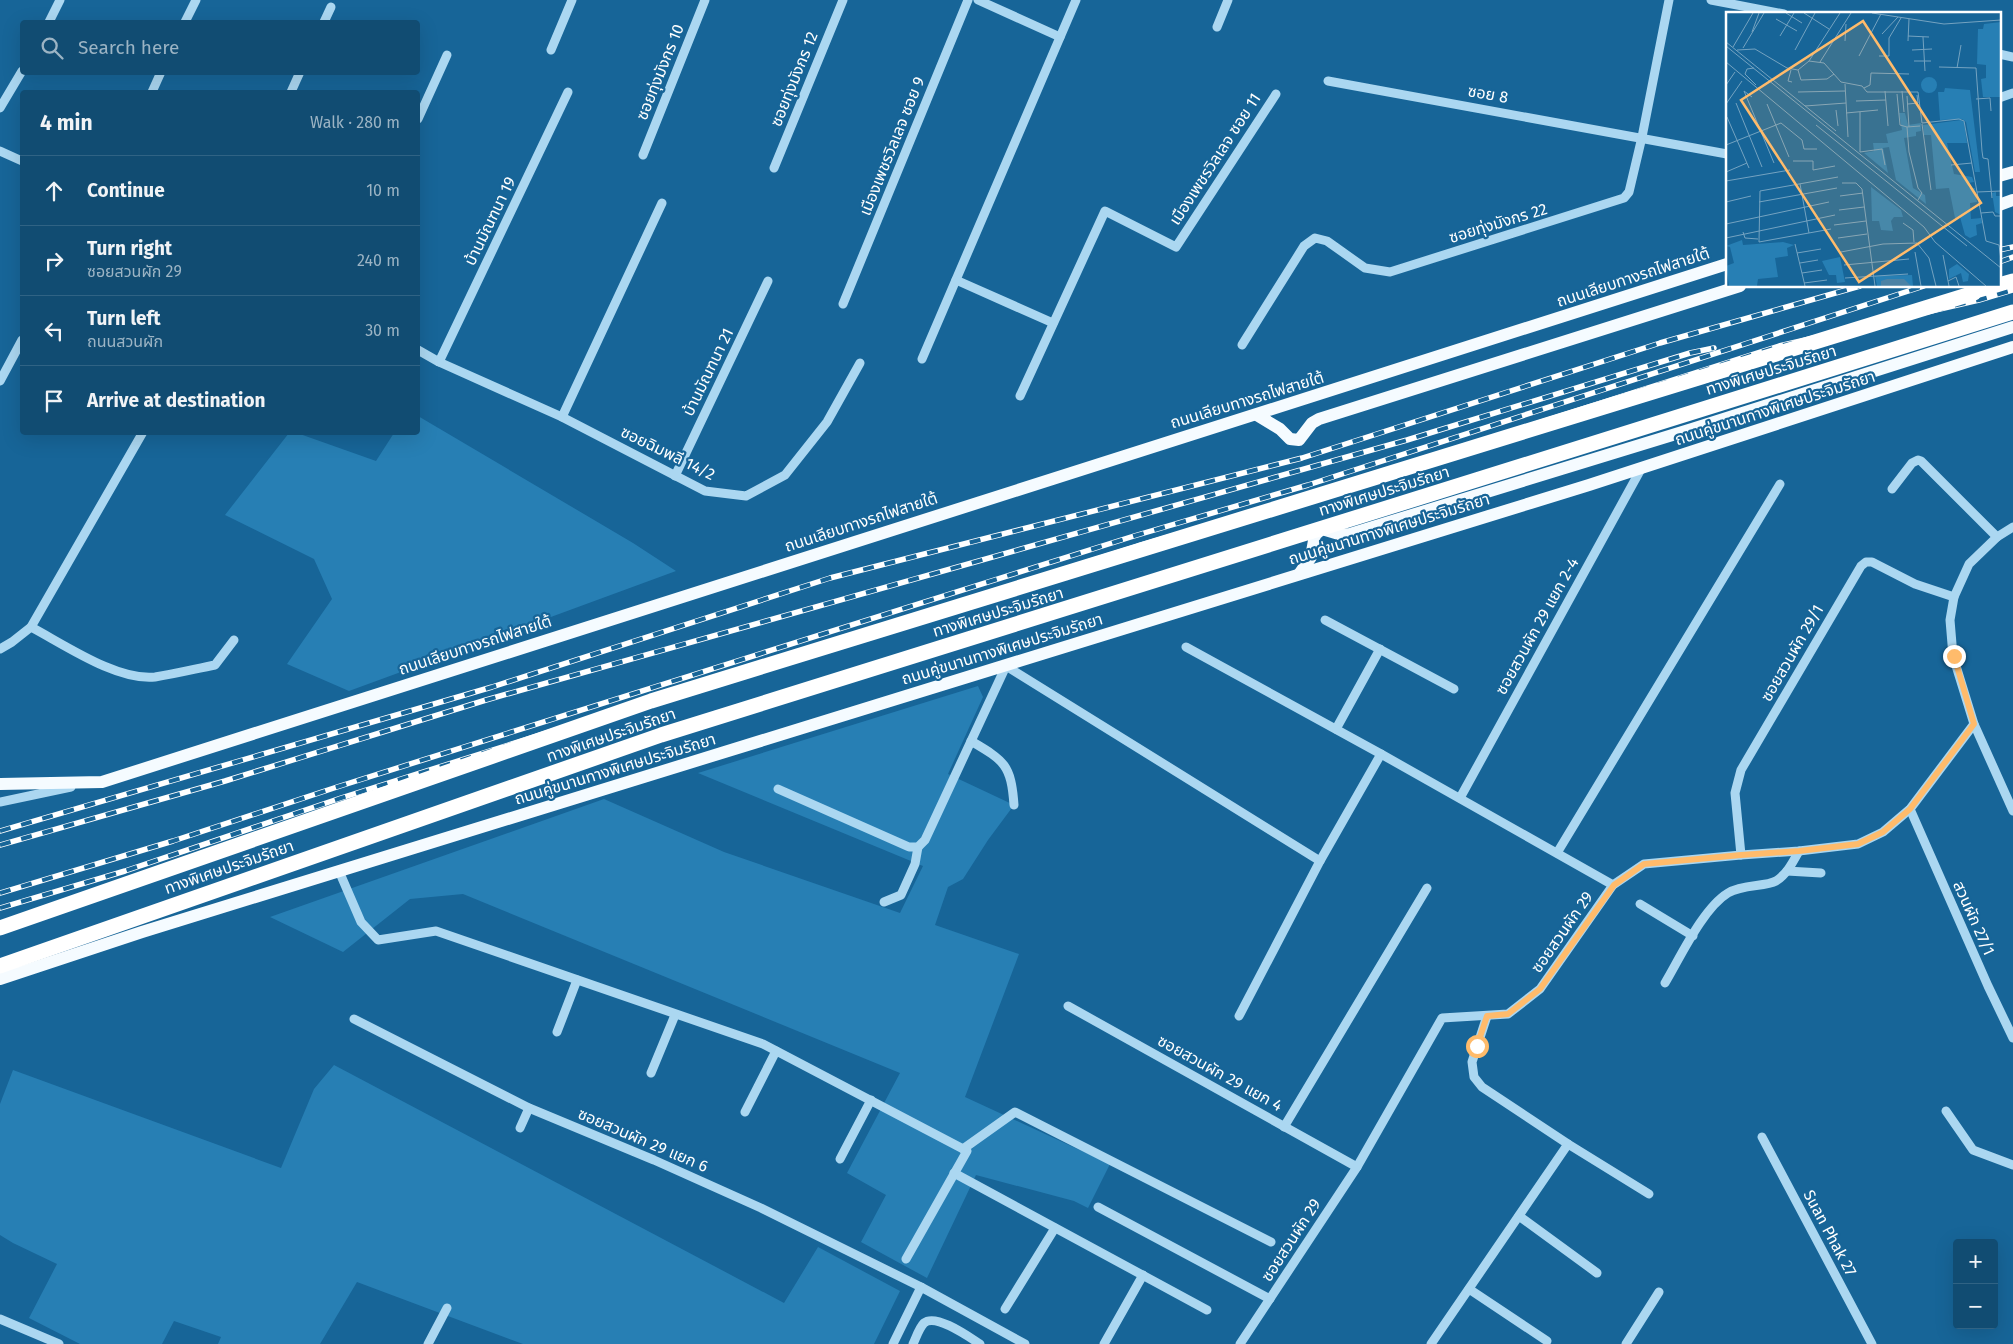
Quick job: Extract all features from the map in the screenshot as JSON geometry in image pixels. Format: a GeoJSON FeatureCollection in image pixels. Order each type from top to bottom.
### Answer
{"type":"FeatureCollection","features":[{"type":"Feature","properties":{"kind":"highway","name":"ทางพิเศษประจิมรัถยา"},"geometry":{"type":"LineString","coordinates":[[2000,285],[2013,281]]}},
{"type":"Feature","properties":{"kind":"highway","name":"ทางพิเศษประจิมรัถยา"},"geometry":{"type":"LineString","coordinates":[[0,928],[651,701],[1992,288]]}},
{"type":"Feature","properties":{"kind":"highway","name":"ทางพิเศษประจิมรัถยา"},"geometry":{"type":"LineString","coordinates":[[0,966],[661,735],[2013,312]]}},
{"type":"Feature","properties":{"kind":"main road"},"geometry":{"type":"LineString","coordinates":[[2000,176],[2013,172]]}},
{"type":"Feature","properties":{"kind":"main road"},"geometry":{"type":"LineString","coordinates":[[2000,205],[2013,200]]}},
{"type":"Feature","properties":{"kind":"main road","name":"ถนนเลียบทางรถไฟสายใต้"},"geometry":{"type":"LineString","coordinates":[[0,784],[102,782],[1726,264]]}},
{"type":"Feature","properties":{"kind":"main road"},"geometry":{"type":"LineString","coordinates":[[1257,414],[1280,429],[1290,440],[1299,440],[1312,423],[1318,419],[1734,288]]}},
{"type":"Feature","properties":{"kind":"main road"},"geometry":{"type":"LineString","coordinates":[[1300,573],[1311,557],[1315,535],[1322,529],[1342,535],[1350,534],[1692,429],[2013,327]]}},
{"type":"Feature","properties":{"kind":"main road","name":"ถนนคู่ขนานทางพิเศษประจิมรัถยา"},"geometry":{"type":"LineString","coordinates":[[0,979],[142,932],[1640,469],[2013,347]]}},
{"type":"Feature","properties":{"kind":"street"},"geometry":{"type":"LineString","coordinates":[[50,20],[60,0]]}},
{"type":"Feature","properties":{"kind":"street"},"geometry":{"type":"LineString","coordinates":[[186,20],[196,0]]}},
{"type":"Feature","properties":{"kind":"street"},"geometry":{"type":"LineString","coordinates":[[551,50],[572,0]]}},
{"type":"Feature","properties":{"kind":"street","name":"ซอยทุ่งมังกร 10"},"geometry":{"type":"LineString","coordinates":[[644,154],[705,0]]}},
{"type":"Feature","properties":{"kind":"street","name":"ซอยทุ่งมังกร 12"},"geometry":{"type":"LineString","coordinates":[[774,168],[842,0]]}},
{"type":"Feature","properties":{"kind":"street","name":"เมืองเพชรวิลเลจ ซอย 9"},"geometry":{"type":"LineString","coordinates":[[844,304],[968,0]]}},
{"type":"Feature","properties":{"kind":"street"},"geometry":{"type":"LineString","coordinates":[[978,0],[1060,38]]}},
{"type":"Feature","properties":{"kind":"street"},"geometry":{"type":"LineString","coordinates":[[922,359],[1076,0]]}},
{"type":"Feature","properties":{"kind":"street"},"geometry":{"type":"LineString","coordinates":[[1217,27],[1228,0]]}},
{"type":"Feature","properties":{"kind":"street","name":"ซอยทุ่งมังกร 22"},"geometry":{"type":"LineString","coordinates":[[1242,345],[1304,246],[1316,238],[1327,241],[1364,268],[1390,272],[1550,223],[1624,198],[1629,192],[1642,137],[1669,0]]}},
{"type":"Feature","properties":{"kind":"street"},"geometry":{"type":"LineString","coordinates":[[1711,0],[1774,12]]}},
{"type":"Feature","properties":{"kind":"street"},"geometry":{"type":"LineString","coordinates":[[325,20],[331,7]]}},
{"type":"Feature","properties":{"kind":"street"},"geometry":{"type":"LineString","coordinates":[[2000,54],[2013,57]]}},
{"type":"Feature","properties":{"kind":"street"},"geometry":{"type":"LineString","coordinates":[[420,115],[447,55]]}},
{"type":"Feature","properties":{"kind":"street"},"geometry":{"type":"LineString","coordinates":[[0,108],[20,74]]}},
{"type":"Feature","properties":{"kind":"street"},"geometry":{"type":"LineString","coordinates":[[153,90],[160,75]]}},
{"type":"Feature","properties":{"kind":"street"},"geometry":{"type":"LineString","coordinates":[[291,90],[298,75]]}},
{"type":"Feature","properties":{"kind":"street","name":"ซอย 8"},"geometry":{"type":"LineString","coordinates":[[1328,81],[1726,154]]}},
{"type":"Feature","properties":{"kind":"street","name":"บ้านมัณฑนา 19"},"geometry":{"type":"LineString","coordinates":[[439,362],[568,92]]}},
{"type":"Feature","properties":{"kind":"street"},"geometry":{"type":"LineString","coordinates":[[2000,98],[2013,93]]}},
{"type":"Feature","properties":{"kind":"street","name":"เมืองเพชรวิลเลจ ซอย 11"},"geometry":{"type":"LineString","coordinates":[[1020,396],[1105,211],[1176,246],[1276,94]]}},
{"type":"Feature","properties":{"kind":"street"},"geometry":{"type":"LineString","coordinates":[[0,151],[20,160]]}},
{"type":"Feature","properties":{"kind":"street"},"geometry":{"type":"LineString","coordinates":[[562,417],[662,203]]}},
{"type":"Feature","properties":{"kind":"street"},"geometry":{"type":"LineString","coordinates":[[956,280],[1053,323]]}},
{"type":"Feature","properties":{"kind":"street","name":"บ้านมัณฑนา 21"},"geometry":{"type":"LineString","coordinates":[[675,476],[768,281]]}},
{"type":"Feature","properties":{"kind":"street"},"geometry":{"type":"LineString","coordinates":[[0,381],[20,344]]}},
{"type":"Feature","properties":{"kind":"street","name":"ซอยฉิมพลี 14/2"},"geometry":{"type":"LineString","coordinates":[[420,351],[439,362],[562,417],[705,491],[746,496],[785,474],[826,422],[860,363]]}},
{"type":"Feature","properties":{"kind":"street"},"geometry":{"type":"LineString","coordinates":[[0,649],[32,627],[142,435]]}},
{"type":"Feature","properties":{"kind":"street"},"geometry":{"type":"LineString","coordinates":[[1892,489],[1912,463],[1918,460],[1997,537]]}},
{"type":"Feature","properties":{"kind":"street","name":"ซอยสวนผัก 29 แยก 2-4"},"geometry":{"type":"LineString","coordinates":[[1460,798],[1640,469]]}},
{"type":"Feature","properties":{"kind":"street"},"geometry":{"type":"LineString","coordinates":[[1557,853],[1780,484]]}},
{"type":"Feature","properties":{"kind":"street"},"geometry":{"type":"LineString","coordinates":[[2013,527],[1997,537],[1969,564],[1954,597],[1950,620],[1954,656],[1974,724],[2013,811]]}},
{"type":"Feature","properties":{"kind":"street","name":"ซอยสวนผัก 29/1"},"geometry":{"type":"LineString","coordinates":[[1741,855],[1735,793],[1741,770],[1861,566],[1866,562],[1872,562],[1907,580],[1954,597]]}},
{"type":"Feature","properties":{"kind":"street"},"geometry":{"type":"LineString","coordinates":[[1325,620],[1454,689]]}},
{"type":"Feature","properties":{"kind":"street"},"geometry":{"type":"LineString","coordinates":[[32,627],[111,669],[135,676],[154,677],[215,665],[234,640]]}},
{"type":"Feature","properties":{"kind":"street"},"geometry":{"type":"LineString","coordinates":[[1186,647],[1614,885]]}},
{"type":"Feature","properties":{"kind":"street"},"geometry":{"type":"LineString","coordinates":[[1336,729],[1380,649]]}},
{"type":"Feature","properties":{"kind":"street"},"geometry":{"type":"LineString","coordinates":[[778,789],[909,847],[918,846],[925,840],[1006,666],[1320,861]]}},
{"type":"Feature","properties":{"kind":"street","name":"ซอยสวนผัก 29"},"geometry":{"type":"LineString","coordinates":[[1240,1344],[1357,1167],[1442,1018],[1508,1014],[1540,989],[1614,885],[1644,864],[1858,844],[1883,832],[1910,809],[1974,724]]}},
{"type":"Feature","properties":{"kind":"street"},"geometry":{"type":"LineString","coordinates":[[971,741],[995,755],[1008,770],[1014,806]]}},
{"type":"Feature","properties":{"kind":"street"},"geometry":{"type":"LineString","coordinates":[[1239,1016],[1320,861],[1381,754]]}},
{"type":"Feature","properties":{"kind":"street"},"geometry":{"type":"LineString","coordinates":[[0,802],[102,782]]}},
{"type":"Feature","properties":{"kind":"street","name":"สวนผัก 27/1"},"geometry":{"type":"LineString","coordinates":[[1910,809],[2013,1038]]}},
{"type":"Feature","properties":{"kind":"street"},"geometry":{"type":"LineString","coordinates":[[884,902],[901,895],[915,864],[918,846]]}},
{"type":"Feature","properties":{"kind":"street"},"geometry":{"type":"LineString","coordinates":[[1665,983],[1710,909],[1727,893],[1743,886],[1775,882],[1787,871],[1799,851]]}},
{"type":"Feature","properties":{"kind":"street"},"geometry":{"type":"LineString","coordinates":[[1787,871],[1821,873]]}},
{"type":"Feature","properties":{"kind":"street"},"geometry":{"type":"LineString","coordinates":[[339,872],[362,922],[378,940],[436,931],[763,1044],[967,1151],[906,1259]]}},
{"type":"Feature","properties":{"kind":"street"},"geometry":{"type":"LineString","coordinates":[[1284,1127],[1427,888]]}},
{"type":"Feature","properties":{"kind":"street"},"geometry":{"type":"LineString","coordinates":[[1640,904],[1693,936]]}},
{"type":"Feature","properties":{"kind":"street"},"geometry":{"type":"LineString","coordinates":[[557,1032],[577,980]]}},
{"type":"Feature","properties":{"kind":"street","name":"ซอยสวนผัก 29 แยก 4"},"geometry":{"type":"LineString","coordinates":[[1068,1006],[1357,1167]]}},
{"type":"Feature","properties":{"kind":"street"},"geometry":{"type":"LineString","coordinates":[[650,1073],[676,1015]]}},
{"type":"Feature","properties":{"kind":"street"},"geometry":{"type":"LineString","coordinates":[[1487,1016],[1472,1062],[1474,1077],[1482,1087],[1568,1144],[1649,1194]]}},
{"type":"Feature","properties":{"kind":"street","name":"ซอยสวนผัก 29 แยก 6"},"geometry":{"type":"LineString","coordinates":[[354,1019],[529,1108],[654,1160],[761,1208],[921,1287]]}},
{"type":"Feature","properties":{"kind":"street"},"geometry":{"type":"LineString","coordinates":[[746,1112],[776,1051]]}},
{"type":"Feature","properties":{"kind":"street"},"geometry":{"type":"LineString","coordinates":[[840,1159],[871,1100]]}},
{"type":"Feature","properties":{"kind":"street"},"geometry":{"type":"LineString","coordinates":[[520,1128],[529,1108]]}},
{"type":"Feature","properties":{"kind":"street"},"geometry":{"type":"LineString","coordinates":[[1946,1111],[1973,1150],[2013,1165]]}},
{"type":"Feature","properties":{"kind":"street"},"geometry":{"type":"LineString","coordinates":[[963,1149],[1014,1112],[1271,1242]]}},
{"type":"Feature","properties":{"kind":"street","name":"Suan Phak 27"},"geometry":{"type":"LineString","coordinates":[[1762,1137],[1872,1344]]}},
{"type":"Feature","properties":{"kind":"street"},"geometry":{"type":"LineString","coordinates":[[1431,1344],[1568,1144]]}},
{"type":"Feature","properties":{"kind":"street"},"geometry":{"type":"LineString","coordinates":[[954,1173],[1208,1310]]}},
{"type":"Feature","properties":{"kind":"street"},"geometry":{"type":"LineString","coordinates":[[1098,1207],[1270,1299]]}},
{"type":"Feature","properties":{"kind":"street"},"geometry":{"type":"LineString","coordinates":[[1519,1216],[1597,1273]]}},
{"type":"Feature","properties":{"kind":"street"},"geometry":{"type":"LineString","coordinates":[[1005,1310],[1055,1228]]}},
{"type":"Feature","properties":{"kind":"street"},"geometry":{"type":"LineString","coordinates":[[1104,1344],[1143,1276]]}},
{"type":"Feature","properties":{"kind":"street"},"geometry":{"type":"LineString","coordinates":[[893,1344],[921,1287],[1025,1344]]}},
{"type":"Feature","properties":{"kind":"street"},"geometry":{"type":"LineString","coordinates":[[1469,1288],[1547,1341]]}},
{"type":"Feature","properties":{"kind":"street"},"geometry":{"type":"LineString","coordinates":[[1626,1344],[1659,1292]]}},
{"type":"Feature","properties":{"kind":"street"},"geometry":{"type":"LineString","coordinates":[[428,1344],[448,1308]]}},
{"type":"Feature","properties":{"kind":"street"},"geometry":{"type":"LineString","coordinates":[[0,1319],[59,1344]]}},
{"type":"Feature","properties":{"kind":"street"},"geometry":{"type":"LineString","coordinates":[[913,1344],[923,1324],[929,1320],[937,1320],[980,1344]]}},
{"type":"Feature","properties":{"kind":"shaded area"},"geometry":{"type":"Polygon","coordinates":[[[420,417],[633,543],[676,571],[349,691],[287,664],[332,599],[314,559],[225,515],[287,435],[303,435],[376,461],[393,435],[420,435],[420,417]]]}},
{"type":"Feature","properties":{"kind":"shaded area"},"geometry":{"type":"Polygon","coordinates":[[[978,686],[983,697],[948,774],[1014,805],[988,840],[963,879],[948,887],[935,925],[1019,954],[965,1097],[1110,1164],[1088,1208],[1074,1201],[976,1175],[927,1278],[861,1242],[886,1195],[847,1173],[900,1073],[463,894],[410,899],[343,952],[270,917],[604,799],[724,852],[900,913],[923,866],[698,773],[978,686]]]}},
{"type":"Feature","properties":{"kind":"shaded area"},"geometry":{"type":"Polygon","coordinates":[[[334,1065],[784,1303],[818,1247],[900,1291],[874,1344],[523,1344],[357,1282],[320,1344],[218,1344],[221,1337],[174,1321],[162,1344],[80,1344],[29,1318],[57,1264],[0,1235],[0,1104],[13,1070],[281,1168],[314,1089],[334,1065]]]}},
{"type":"Feature","properties":{"kind":"railway"},"geometry":{"type":"LineString","coordinates":[[2000,250],[2013,247]]}},
{"type":"Feature","properties":{"kind":"railway"},"geometry":{"type":"LineString","coordinates":[[2000,262],[2013,257]]}},
{"type":"Feature","properties":{"kind":"railway"},"geometry":{"type":"LineString","coordinates":[[0,831],[492,687],[830,578],[1302,458],[1660,343],[1853,288]]}},
{"type":"Feature","properties":{"kind":"railway"},"geometry":{"type":"LineString","coordinates":[[0,893],[173,841],[337,787],[1134,536],[1308,485],[1918,288]]}},
{"type":"Feature","properties":{"kind":"railway"},"geometry":{"type":"LineString","coordinates":[[0,908],[125,871],[341,798],[1138,546],[1313,495],[1779,346],[1979,300],[2013,290]]}},
{"type":"Feature","properties":{"kind":"railway"},"geometry":{"type":"LineString","coordinates":[[0,845],[225,781],[486,700],[1407,440],[1690,353],[1714,348]]}},
{"type":"Feature","properties":{"kind":"route"},"geometry":{"type":"LineString","coordinates":[[1477,1046],[1487,1016],[1508,1014],[1540,989],[1614,885],[1644,864],[1858,844],[1883,832],[1910,809],[1974,724],[1954,656]]}}]}
